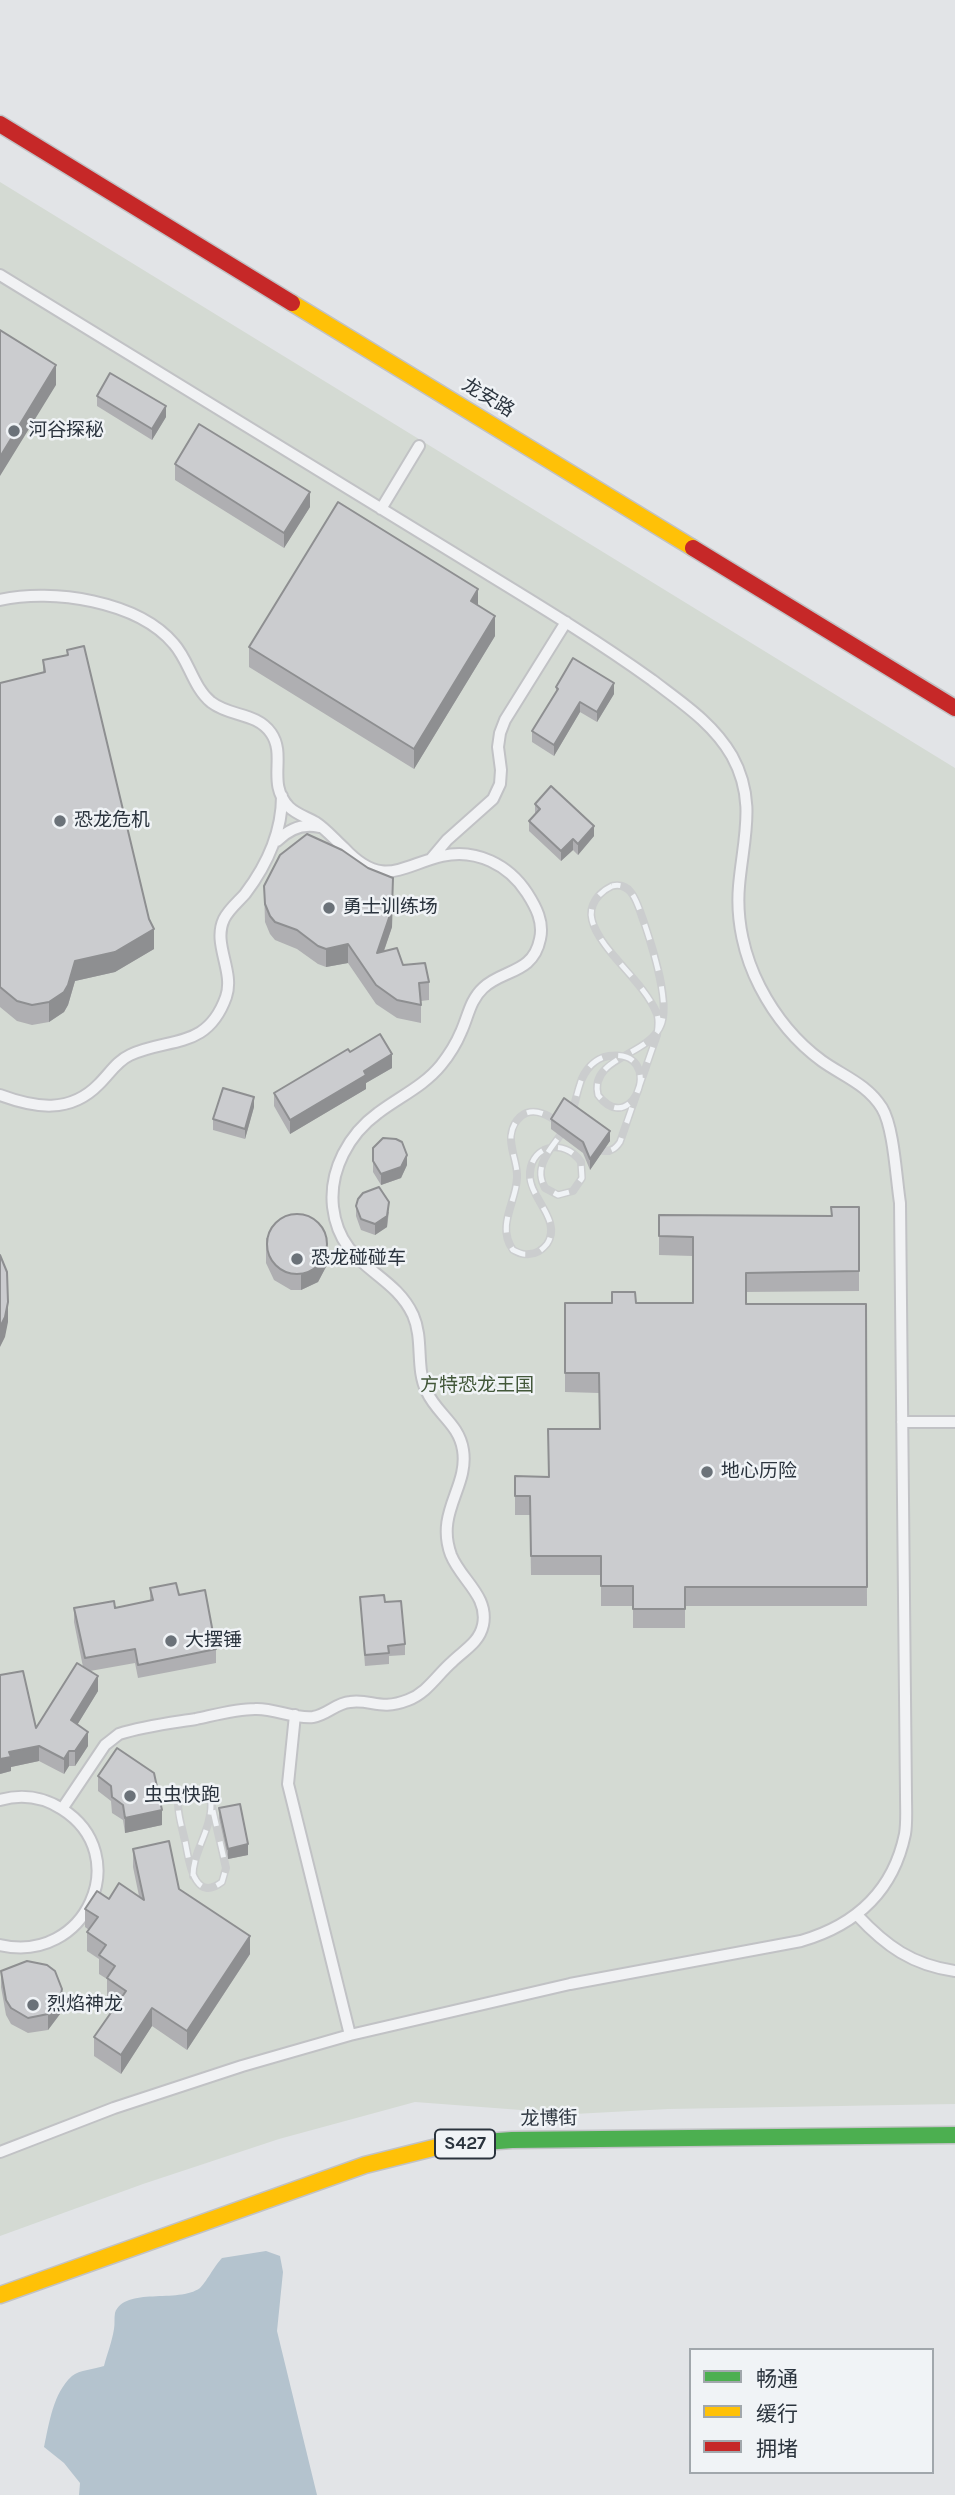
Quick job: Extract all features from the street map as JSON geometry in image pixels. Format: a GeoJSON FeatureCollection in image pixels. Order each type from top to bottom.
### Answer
{"type":"FeatureCollection","features":[{"type":"Feature","properties":{"kind":"main road","name":"龙安路"},"geometry":{"type":"LineString","coordinates":[[0,124],[955,708]]}},
{"type":"Feature","properties":{"kind":"main road","name":"龙博街"},"geometry":{"type":"LineString","coordinates":[[0,2295],[365,2165],[445,2145],[512,2140],[955,2135]]}},
{"type":"Feature","properties":{"kind":"lane"},"geometry":{"type":"LineString","coordinates":[[0,275],[605,646],[709,724],[734,760],[746,797],[747,836],[738,907],[751,967],[772,1010],[804,1046],[825,1063],[860,1083],[872,1095],[884,1111],[889,1129],[900,1203],[905,1831],[899,1857],[878,1894],[857,1915],[827,1933],[801,1941],[570,1984],[350,2035],[114,2108],[0,2152]]}},
{"type":"Feature","properties":{"kind":"lane"},"geometry":{"type":"LineString","coordinates":[[381,509],[419,446]]}},
{"type":"Feature","properties":{"kind":"lane"},"geometry":{"type":"LineString","coordinates":[[0,600],[37,595],[108,604],[128,611],[159,628],[180,651],[205,697],[228,712],[259,720],[268,729],[278,750],[276,775],[282,796],[289,806],[326,830],[354,858],[374,869],[389,872],[403,870],[449,854],[466,854],[498,864],[522,886],[539,914],[540,939],[537,950],[523,968],[486,985],[476,996],[456,1044],[433,1074],[373,1116],[352,1140],[338,1163],[335,1175],[333,1203],[336,1218],[348,1246],[366,1267],[395,1290],[412,1314],[422,1348],[422,1378],[425,1389],[430,1400],[451,1421],[459,1434],[463,1463],[447,1516],[449,1542],[451,1554],[481,1603],[483,1626],[473,1644],[454,1659],[427,1689],[416,1697],[389,1706],[352,1701],[313,1717],[259,1708],[248,1709],[119,1734],[104,1745],[62,1809]]}},
{"type":"Feature","properties":{"kind":"lane"},"geometry":{"type":"LineString","coordinates":[[430,860],[447,840],[493,799],[500,784],[500,733],[566,622]]}},
{"type":"Feature","properties":{"kind":"lane"},"geometry":{"type":"LineString","coordinates":[[0,1095],[21,1104],[38,1107],[69,1102],[96,1087],[118,1062],[132,1054],[187,1040],[200,1033],[212,1021],[226,996],[228,976],[220,930],[224,919],[256,879],[278,835],[282,796]]}},
{"type":"Feature","properties":{"kind":"lane"},"geometry":{"type":"LineString","coordinates":[[273,845],[295,828],[315,826],[326,830]]}},
{"type":"Feature","properties":{"kind":"lane"},"geometry":{"type":"LineString","coordinates":[[902,1422],[955,1422]]}},
{"type":"Feature","properties":{"kind":"lane"},"geometry":{"type":"LineString","coordinates":[[295,1715],[288,1784],[350,2035]]}},
{"type":"Feature","properties":{"kind":"lane"},"geometry":{"type":"LineString","coordinates":[[0,1800],[9,1797],[32,1798],[62,1809],[80,1824],[94,1852],[97,1868],[92,1899],[75,1926],[56,1940],[33,1947],[0,1945]]}},
{"type":"Feature","properties":{"kind":"lane"},"geometry":{"type":"LineString","coordinates":[[857,1915],[889,1946],[906,1956],[938,1968],[955,1971]]}},
{"type":"Feature","properties":{"kind":"green space","name":"方特恐龙王国"},"geometry":{"type":"Polygon","coordinates":[[[0,182],[955,768],[955,2104],[668,2109],[574,2114],[415,2102],[279,2139],[143,2184],[0,2236],[0,182]]]}},
{"type":"Feature","properties":{"kind":"shaded area"},"geometry":{"type":"Polygon","coordinates":[[[266,2251],[280,2256],[283,2272],[277,2331],[317,2495],[79,2495],[80,2483],[64,2463],[44,2447],[60,2391],[72,2376],[79,2372],[104,2366],[113,2334],[115,2313],[121,2305],[140,2297],[190,2293],[202,2286],[222,2258],[266,2251]]]}},
{"type":"Feature","properties":{"kind":"building","name":"河谷探秘"},"geometry":{"type":"Polygon","coordinates":[[[0,330],[56,365],[0,457],[0,330]]]}},
{"type":"Feature","properties":{"kind":"building"},"geometry":{"type":"Polygon","coordinates":[[[110,373],[166,406],[152,429],[97,396],[110,373]]]}},
{"type":"Feature","properties":{"kind":"building"},"geometry":{"type":"Polygon","coordinates":[[[199,424],[310,492],[284,533],[175,464],[199,424]]]}},
{"type":"Feature","properties":{"kind":"building"},"geometry":{"type":"Polygon","coordinates":[[[338,502],[478,589],[471,601],[495,616],[414,749],[249,647],[338,502]]]}},
{"type":"Feature","properties":{"kind":"building","name":"恐龙危机"},"geometry":{"type":"Polygon","coordinates":[[[84,646],[149,919],[154,929],[115,952],[75,961],[64,992],[49,1002],[32,1005],[17,1001],[0,987],[0,683],[45,672],[43,660],[68,655],[67,650],[84,646]]]}},
{"type":"Feature","properties":{"kind":"building"},"geometry":{"type":"Polygon","coordinates":[[[573,658],[614,683],[597,712],[580,702],[554,745],[532,731],[558,689],[556,687],[573,658]]]}},
{"type":"Feature","properties":{"kind":"building"},"geometry":{"type":"Polygon","coordinates":[[[551,786],[594,826],[578,844],[573,839],[561,851],[529,821],[540,809],[535,804],[551,786]]]}},
{"type":"Feature","properties":{"kind":"building","name":"勇士训练场"},"geometry":{"type":"Polygon","coordinates":[[[307,834],[342,850],[368,868],[393,878],[392,909],[377,953],[397,948],[403,965],[425,963],[429,982],[419,983],[421,1005],[397,1000],[376,985],[348,944],[326,949],[297,930],[275,922],[270,916],[265,904],[264,886],[280,855],[307,834]]]}},
{"type":"Feature","properties":{"kind":"building"},"geometry":{"type":"Polygon","coordinates":[[[380,1034],[392,1054],[364,1071],[366,1075],[290,1120],[274,1093],[348,1049],[350,1052],[380,1034]]]}},
{"type":"Feature","properties":{"kind":"building"},"geometry":{"type":"Polygon","coordinates":[[[223,1088],[254,1097],[245,1129],[213,1119],[223,1088]]]}},
{"type":"Feature","properties":{"kind":"building"},"geometry":{"type":"Polygon","coordinates":[[[564,1098],[610,1131],[590,1159],[583,1142],[551,1119],[564,1098]]]}},
{"type":"Feature","properties":{"kind":"building"},"geometry":{"type":"Polygon","coordinates":[[[383,1138],[402,1142],[407,1155],[401,1167],[381,1174],[373,1161],[373,1148],[383,1138]]]}},
{"type":"Feature","properties":{"kind":"building"},"geometry":{"type":"Polygon","coordinates":[[[379,1187],[389,1202],[387,1216],[375,1224],[361,1219],[356,1206],[363,1193],[379,1187]]]}},
{"type":"Feature","properties":{"kind":"building","name":"地心历险"},"geometry":{"type":"Polygon","coordinates":[[[831,1207],[859,1207],[859,1271],[746,1273],[746,1304],[866,1304],[867,1587],[685,1587],[685,1609],[633,1609],[633,1586],[601,1586],[601,1556],[531,1556],[530,1496],[515,1496],[515,1476],[549,1477],[548,1429],[600,1429],[599,1373],[565,1373],[565,1303],[612,1303],[612,1292],[635,1292],[636,1303],[693,1303],[693,1237],[659,1236],[659,1215],[832,1216],[831,1207]]]}},
{"type":"Feature","properties":{"kind":"building","name":"恐龙碰碰车"},"geometry":{"type":"Polygon","coordinates":[[[291,1214],[303,1214],[322,1227],[327,1244],[325,1256],[314,1269],[303,1274],[291,1274],[272,1261],[267,1250],[267,1238],[280,1219],[291,1214]]]}},
{"type":"Feature","properties":{"kind":"building"},"geometry":{"type":"Polygon","coordinates":[[[0,1255],[7,1272],[8,1302],[0,1327],[0,1255]]]}},
{"type":"Feature","properties":{"kind":"building"},"geometry":{"type":"Polygon","coordinates":[[[176,1583],[179,1595],[205,1590],[216,1649],[138,1665],[135,1649],[85,1658],[74,1608],[114,1601],[115,1608],[153,1600],[150,1588],[176,1583]]]}},
{"type":"Feature","properties":{"kind":"building"},"geometry":{"type":"Polygon","coordinates":[[[384,1595],[385,1602],[401,1601],[405,1644],[388,1646],[389,1653],[365,1655],[360,1597],[384,1595]]]}},
{"type":"Feature","properties":{"kind":"building"},"geometry":{"type":"Polygon","coordinates":[[[77,1663],[98,1676],[71,1720],[88,1732],[75,1751],[69,1751],[64,1759],[39,1746],[9,1752],[11,1757],[0,1759],[0,1675],[23,1671],[36,1728],[77,1663]]]}},
{"type":"Feature","properties":{"kind":"building","name":"虫虫快跑"},"geometry":{"type":"Polygon","coordinates":[[[117,1748],[154,1773],[162,1810],[125,1818],[123,1805],[112,1797],[111,1786],[98,1776],[117,1748]]]}},
{"type":"Feature","properties":{"kind":"building"},"geometry":{"type":"Polygon","coordinates":[[[240,1804],[248,1844],[228,1849],[219,1808],[240,1804]]]}},
{"type":"Feature","properties":{"kind":"building"},"geometry":{"type":"Polygon","coordinates":[[[169,1841],[179,1889],[250,1936],[187,2031],[152,2008],[121,2055],[94,2037],[126,1991],[107,1978],[115,1966],[99,1955],[106,1945],[87,1932],[98,1917],[85,1909],[97,1891],[109,1899],[119,1883],[144,1900],[133,1849],[169,1841]]]}},
{"type":"Feature","properties":{"kind":"building","name":"烈焰神龙"},"geometry":{"type":"Polygon","coordinates":[[[27,1961],[47,1965],[55,1971],[62,1989],[60,1999],[48,2014],[28,2018],[11,2008],[6,2000],[1,1971],[27,1961]]]}},
{"type":"Feature","properties":{"kind":"railway"},"geometry":{"type":"LineString","coordinates":[[612,886],[596,900],[592,909],[592,920],[604,943],[651,1002],[658,1017],[658,1024],[658,1030],[657,1035],[620,1142],[611,1150],[601,1151],[590,1146],[578,1138],[566,1128],[554,1119],[542,1113],[526,1113],[515,1124],[511,1141],[517,1178],[506,1232],[513,1250],[522,1254],[539,1251],[547,1244],[551,1235],[549,1219],[530,1178],[535,1158],[548,1148],[557,1147],[566,1149],[581,1162],[582,1178],[573,1191],[558,1195],[545,1188],[541,1170],[543,1161],[548,1153],[553,1145],[564,1129],[569,1121],[584,1074],[594,1062],[609,1056],[627,1057],[637,1065],[640,1077],[638,1090],[632,1101],[623,1107],[611,1106],[598,1095],[598,1082],[602,1072],[611,1064],[622,1057],[633,1051],[645,1044],[654,1035],[661,1025],[661,985],[640,911],[627,888],[612,886]]}},
{"type":"Feature","properties":{"kind":"railway"},"geometry":{"type":"LineString","coordinates":[[193,1876],[194,1867],[196,1857],[209,1822],[211,1802],[201,1791],[194,1790],[181,1796],[178,1803],[180,1822],[188,1858],[191,1868],[194,1876],[205,1887],[212,1887],[222,1882],[226,1868],[211,1802]]}},
{"type":"Feature","properties":{"kind":"traffic: fast"},"geometry":{"type":"LineString","coordinates":[[457,2144],[512,2140],[955,2135]]}},
{"type":"Feature","properties":{"kind":"traffic: slow"},"geometry":{"type":"LineString","coordinates":[[292,303],[693,548]]}},
{"type":"Feature","properties":{"kind":"traffic: slow"},"geometry":{"type":"LineString","coordinates":[[0,2295],[365,2165],[457,2144]]}},
{"type":"Feature","properties":{"kind":"traffic: jam"},"geometry":{"type":"LineString","coordinates":[[0,124],[292,303]]}},
{"type":"Feature","properties":{"kind":"traffic: jam"},"geometry":{"type":"LineString","coordinates":[[693,548],[955,708]]}},
{"type":"Feature","properties":{"kind":"place","name":"河谷探秘"},"geometry":{"type":"Point","coordinates":[14,431]}},
{"type":"Feature","properties":{"kind":"place","name":"恐龙危机"},"geometry":{"type":"Point","coordinates":[60,821]}},
{"type":"Feature","properties":{"kind":"place","name":"勇士训练场"},"geometry":{"type":"Point","coordinates":[329,908]}},
{"type":"Feature","properties":{"kind":"place","name":"恐龙碰碰车"},"geometry":{"type":"Point","coordinates":[297,1259]}},
{"type":"Feature","properties":{"kind":"place","name":"地心历险"},"geometry":{"type":"Point","coordinates":[707,1472]}},
{"type":"Feature","properties":{"kind":"place","name":"大摆锤"},"geometry":{"type":"Point","coordinates":[171,1641]}},
{"type":"Feature","properties":{"kind":"place","name":"虫虫快跑"},"geometry":{"type":"Point","coordinates":[130,1796]}},
{"type":"Feature","properties":{"kind":"place","name":"烈焰神龙"},"geometry":{"type":"Point","coordinates":[33,2005]}}]}
